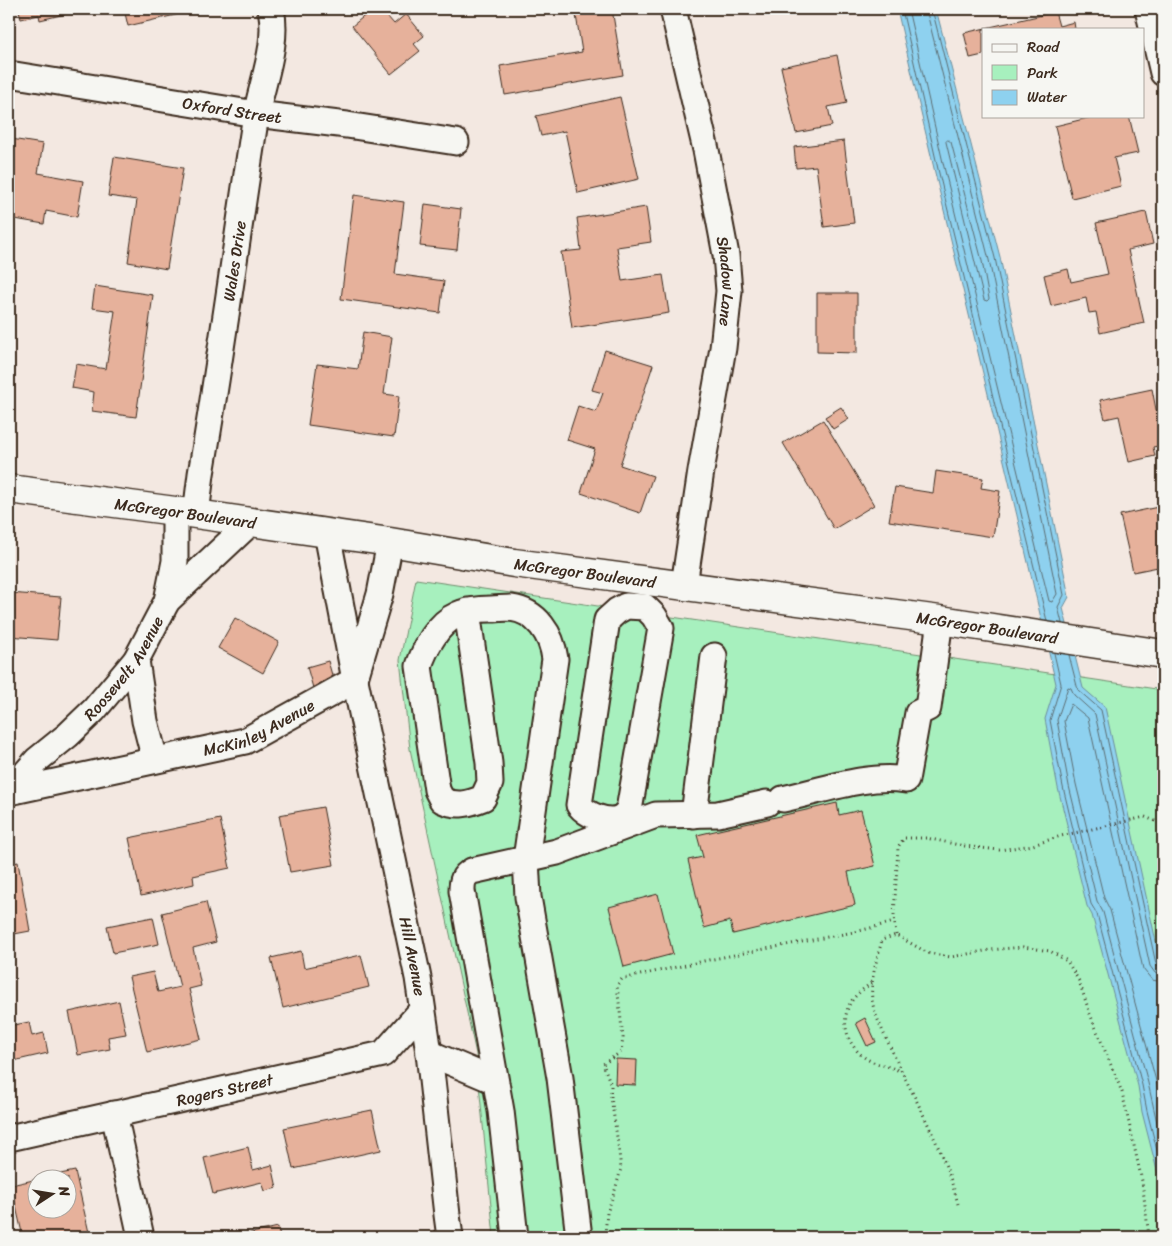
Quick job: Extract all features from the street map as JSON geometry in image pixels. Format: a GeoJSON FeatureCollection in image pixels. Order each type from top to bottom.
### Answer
{"type":"FeatureCollection","features":[{"type":"Feature","properties":{"kind":"main road","name":"McGregor Boulevard"},"geometry":{"type":"LineString","coordinates":[[9,489],[186,512],[390,542],[514,563],[640,593],[684,585],[1006,629],[1163,654]]}},
{"type":"Feature","properties":{"kind":"street","name":"Wales Drive"},"geometry":{"type":"LineString","coordinates":[[186,512],[200,474],[256,114],[272,41],[274,20],[271,9]]}},
{"type":"Feature","properties":{"kind":"street","name":"Shadow Lane"},"geometry":{"type":"LineString","coordinates":[[673,9],[706,150],[726,255],[729,291],[723,348],[701,471],[684,585]]}},
{"type":"Feature","properties":{"kind":"street"},"geometry":{"type":"LineString","coordinates":[[1148,9],[1163,73]]}},
{"type":"Feature","properties":{"kind":"street","name":"Oxford Street"},"geometry":{"type":"LineString","coordinates":[[9,74],[256,114],[456,142]]}},
{"type":"Feature","properties":{"kind":"street","name":"Roosevelt Avenue"},"geometry":{"type":"LineString","coordinates":[[9,792],[38,760],[94,710],[136,660],[167,601],[186,512]]}},
{"type":"Feature","properties":{"kind":"street"},"geometry":{"type":"LineString","coordinates":[[167,601],[251,522]]}},
{"type":"Feature","properties":{"kind":"street","name":"Hill Avenue"},"geometry":{"type":"LineString","coordinates":[[327,533],[355,680],[414,959],[429,1053],[450,1237]]}},
{"type":"Feature","properties":{"kind":"street","name":"Hill Avenue"},"geometry":{"type":"LineString","coordinates":[[355,680],[380,594],[390,542]]}},
{"type":"Feature","properties":{"kind":"street"},"geometry":{"type":"LineString","coordinates":[[515,1237],[496,1081],[462,883],[465,875],[472,871],[557,852],[601,827],[612,820],[621,818],[629,810],[661,628],[645,607],[640,593],[607,620],[578,805],[590,814],[601,827]]}},
{"type":"Feature","properties":{"kind":"street"},"geometry":{"type":"LineString","coordinates":[[467,612],[489,763],[490,783],[483,798],[470,803],[452,805],[442,800],[437,790],[419,666],[424,650],[438,630],[456,615],[474,610],[511,608],[528,613],[543,626],[554,650],[555,659],[526,860],[528,897],[560,1078],[579,1237]]}},
{"type":"Feature","properties":{"kind":"street"},"geometry":{"type":"LineString","coordinates":[[601,827],[656,815],[718,814],[875,778],[892,777],[906,780],[918,713],[928,708],[940,620]]}},
{"type":"Feature","properties":{"kind":"street"},"geometry":{"type":"LineString","coordinates":[[694,815],[714,656]]}},
{"type":"Feature","properties":{"kind":"street"},"geometry":{"type":"LineString","coordinates":[[136,660],[145,721],[155,760]]}},
{"type":"Feature","properties":{"kind":"street","name":"McKinley Avenue"},"geometry":{"type":"LineString","coordinates":[[9,792],[245,741],[355,680]]}},
{"type":"Feature","properties":{"kind":"street","name":"Rogers Street"},"geometry":{"type":"LineString","coordinates":[[9,1138],[383,1054],[422,1010]]}},
{"type":"Feature","properties":{"kind":"street"},"geometry":{"type":"LineString","coordinates":[[429,1053],[496,1081]]}},
{"type":"Feature","properties":{"kind":"street"},"geometry":{"type":"LineString","coordinates":[[114,1114],[141,1237]]}},
{"type":"Feature","properties":{"kind":"path"},"geometry":{"type":"LineString","coordinates":[[896,936],[894,922],[898,847],[904,838],[926,838],[964,846],[999,850],[1033,845],[1061,836],[1145,817],[1162,824],[1163,836]]}},
{"type":"Feature","properties":{"kind":"path"},"geometry":{"type":"LineString","coordinates":[[605,1237],[607,1212],[620,1170],[611,1085],[603,1064],[621,1052],[623,1038],[617,985],[622,979],[859,931],[894,922]]}},
{"type":"Feature","properties":{"kind":"path"},"geometry":{"type":"LineString","coordinates":[[958,1204],[950,1176],[930,1126],[887,1040],[872,1003],[871,983],[882,940],[896,936],[928,953],[951,957],[990,950],[1024,947],[1050,951],[1066,961],[1079,981],[1090,1014],[1122,1092],[1142,1181],[1149,1237]]}},
{"type":"Feature","properties":{"kind":"path"},"geometry":{"type":"LineString","coordinates":[[871,983],[853,999],[845,1016],[846,1035],[857,1052],[872,1062],[890,1066],[903,1073]]}},
{"type":"Feature","properties":{"kind":"green space"},"geometry":{"type":"Polygon","coordinates":[[[416,579],[1163,690],[1163,1237],[494,1237],[476,1054],[410,749],[400,660],[416,579]]]}},
{"type":"Feature","properties":{"kind":"water"},"geometry":{"type":"Polygon","coordinates":[[[897,9],[936,9],[1000,257],[1069,597],[1063,608],[1083,688],[1105,707],[1163,974],[1163,1194],[1142,1112],[1138,1086],[1092,915],[1087,906],[1058,788],[1045,719],[1056,684],[897,9]]]}},
{"type":"Feature","properties":{"kind":"building"},"geometry":{"type":"Polygon","coordinates":[[[9,9],[73,9],[74,12],[40,20],[39,15],[21,19],[19,10],[9,12],[9,9]]]}},
{"type":"Feature","properties":{"kind":"building"},"geometry":{"type":"Polygon","coordinates":[[[124,9],[201,9],[128,26],[124,9]]]}},
{"type":"Feature","properties":{"kind":"building"},"geometry":{"type":"Polygon","coordinates":[[[373,9],[381,9],[394,24],[406,14],[424,36],[414,44],[420,51],[391,74],[352,26],[373,9]]]}},
{"type":"Feature","properties":{"kind":"building"},"geometry":{"type":"Polygon","coordinates":[[[575,9],[612,9],[623,75],[505,95],[500,66],[582,52],[575,9]]]}},
{"type":"Feature","properties":{"kind":"building"},"geometry":{"type":"Polygon","coordinates":[[[799,9],[820,9],[801,14],[799,9]]]}},
{"type":"Feature","properties":{"kind":"building"},"geometry":{"type":"Polygon","coordinates":[[[1055,12],[1059,26],[1074,22],[1075,28],[986,28],[1055,12]]]}},
{"type":"Feature","properties":{"kind":"building"},"geometry":{"type":"Polygon","coordinates":[[[982,29],[982,55],[970,58],[964,33],[982,29]]]}},
{"type":"Feature","properties":{"kind":"building"},"geometry":{"type":"Polygon","coordinates":[[[837,55],[847,103],[828,107],[832,126],[796,133],[781,67],[837,55]]]}},
{"type":"Feature","properties":{"kind":"building"},"geometry":{"type":"Polygon","coordinates":[[[620,97],[639,179],[578,193],[565,131],[541,136],[536,116],[620,97]]]}},
{"type":"Feature","properties":{"kind":"building"},"geometry":{"type":"Polygon","coordinates":[[[1088,118],[1129,118],[1138,153],[1114,158],[1121,186],[1072,198],[1055,126],[1088,118]]]}},
{"type":"Feature","properties":{"kind":"building"},"geometry":{"type":"Polygon","coordinates":[[[11,139],[43,144],[38,173],[83,181],[77,217],[46,211],[44,224],[9,218],[9,149],[11,139]]]}},
{"type":"Feature","properties":{"kind":"building"},"geometry":{"type":"Polygon","coordinates":[[[844,141],[854,223],[824,227],[816,166],[796,168],[794,147],[844,141]]]}},
{"type":"Feature","properties":{"kind":"building"},"geometry":{"type":"Polygon","coordinates":[[[114,157],[183,168],[167,269],[128,262],[137,200],[108,196],[114,157]]]}},
{"type":"Feature","properties":{"kind":"building"},"geometry":{"type":"Polygon","coordinates":[[[354,195],[404,202],[395,274],[444,281],[440,313],[341,299],[354,195]]]}},
{"type":"Feature","properties":{"kind":"building"},"geometry":{"type":"Polygon","coordinates":[[[425,204],[461,209],[457,250],[420,246],[425,204]]]}},
{"type":"Feature","properties":{"kind":"building"},"geometry":{"type":"Polygon","coordinates":[[[646,207],[651,242],[617,247],[622,281],[663,275],[669,313],[572,328],[561,252],[581,250],[577,218],[646,207]]]}},
{"type":"Feature","properties":{"kind":"building"},"geometry":{"type":"Polygon","coordinates":[[[1146,212],[1153,244],[1128,250],[1144,323],[1100,333],[1096,312],[1089,313],[1086,298],[1051,306],[1044,275],[1068,269],[1071,282],[1108,274],[1096,223],[1146,212]]]}},
{"type":"Feature","properties":{"kind":"building"},"geometry":{"type":"Polygon","coordinates":[[[95,286],[153,295],[136,417],[92,411],[94,392],[72,388],[76,364],[106,369],[115,311],[92,308],[95,286]]]}},
{"type":"Feature","properties":{"kind":"building"},"geometry":{"type":"Polygon","coordinates":[[[817,293],[857,293],[857,353],[817,352],[817,293]]]}},
{"type":"Feature","properties":{"kind":"building"},"geometry":{"type":"Polygon","coordinates":[[[363,332],[392,337],[384,394],[399,396],[394,437],[308,425],[317,364],[358,369],[363,332]]]}},
{"type":"Feature","properties":{"kind":"building"},"geometry":{"type":"Polygon","coordinates":[[[605,350],[653,365],[620,465],[653,476],[640,513],[581,493],[595,449],[567,440],[578,406],[596,412],[603,393],[592,390],[605,350]]]}},
{"type":"Feature","properties":{"kind":"building"},"geometry":{"type":"Polygon","coordinates":[[[1152,389],[1163,445],[1153,447],[1155,456],[1129,462],[1119,416],[1105,419],[1100,400],[1152,389]]]}},
{"type":"Feature","properties":{"kind":"building"},"geometry":{"type":"Polygon","coordinates":[[[841,407],[849,419],[833,429],[825,417],[841,407]]]}},
{"type":"Feature","properties":{"kind":"building"},"geometry":{"type":"Polygon","coordinates":[[[823,420],[874,505],[834,529],[783,443],[823,420]]]}},
{"type":"Feature","properties":{"kind":"building"},"geometry":{"type":"Polygon","coordinates":[[[936,471],[983,478],[981,488],[1000,491],[993,537],[889,521],[895,487],[933,493],[936,471]]]}},
{"type":"Feature","properties":{"kind":"building"},"geometry":{"type":"Polygon","coordinates":[[[1163,506],[1163,566],[1133,572],[1120,515],[1163,506]]]}},
{"type":"Feature","properties":{"kind":"building"},"geometry":{"type":"Polygon","coordinates":[[[9,593],[61,597],[57,640],[9,636],[9,593]]]}},
{"type":"Feature","properties":{"kind":"building"},"geometry":{"type":"Polygon","coordinates":[[[235,618],[279,642],[263,673],[218,648],[235,618]]]}},
{"type":"Feature","properties":{"kind":"building"},"geometry":{"type":"Polygon","coordinates":[[[328,661],[336,689],[315,695],[307,667],[328,661]]]}},
{"type":"Feature","properties":{"kind":"building"},"geometry":{"type":"Polygon","coordinates":[[[837,803],[839,815],[861,810],[875,866],[848,872],[855,905],[733,934],[730,921],[704,928],[688,860],[703,857],[697,835],[837,803]]]}},
{"type":"Feature","properties":{"kind":"building"},"geometry":{"type":"Polygon","coordinates":[[[323,807],[334,865],[290,872],[279,815],[323,807]]]}},
{"type":"Feature","properties":{"kind":"building"},"geometry":{"type":"Polygon","coordinates":[[[220,819],[230,868],[193,876],[194,884],[141,896],[129,838],[220,819]]]}},
{"type":"Feature","properties":{"kind":"building"},"geometry":{"type":"Polygon","coordinates":[[[18,862],[30,931],[9,935],[9,864],[18,862]]]}},
{"type":"Feature","properties":{"kind":"building"},"geometry":{"type":"Polygon","coordinates":[[[658,894],[673,954],[624,967],[609,907],[658,894]]]}},
{"type":"Feature","properties":{"kind":"building"},"geometry":{"type":"Polygon","coordinates":[[[206,902],[216,942],[193,948],[201,986],[189,989],[201,1039],[147,1052],[129,977],[153,972],[158,992],[180,987],[162,913],[206,902]]]}},
{"type":"Feature","properties":{"kind":"building"},"geometry":{"type":"Polygon","coordinates":[[[153,917],[159,944],[113,953],[107,926],[153,917]]]}},
{"type":"Feature","properties":{"kind":"building"},"geometry":{"type":"Polygon","coordinates":[[[301,951],[304,968],[361,955],[369,987],[283,1008],[271,958],[301,951]]]}},
{"type":"Feature","properties":{"kind":"building"},"geometry":{"type":"Polygon","coordinates":[[[119,1001],[126,1034],[108,1037],[110,1049],[78,1055],[69,1012],[119,1001]]]}},
{"type":"Feature","properties":{"kind":"building"},"geometry":{"type":"Polygon","coordinates":[[[865,1018],[876,1042],[867,1046],[856,1023],[865,1018]]]}},
{"type":"Feature","properties":{"kind":"building"},"geometry":{"type":"Polygon","coordinates":[[[29,1022],[32,1036],[44,1033],[48,1053],[9,1062],[9,1026],[29,1022]]]}},
{"type":"Feature","properties":{"kind":"building"},"geometry":{"type":"Polygon","coordinates":[[[616,1059],[637,1060],[636,1085],[615,1084],[616,1059]]]}},
{"type":"Feature","properties":{"kind":"building"},"geometry":{"type":"Polygon","coordinates":[[[372,1110],[381,1150],[293,1169],[284,1128],[372,1110]]]}},
{"type":"Feature","properties":{"kind":"building"},"geometry":{"type":"Polygon","coordinates":[[[248,1147],[253,1170],[272,1165],[277,1188],[265,1191],[262,1182],[213,1194],[204,1158],[248,1147]]]}},
{"type":"Feature","properties":{"kind":"building"},"geometry":{"type":"Polygon","coordinates":[[[28,1181],[28,1218],[78,1218],[78,1184],[90,1237],[23,1237],[11,1185],[28,1181]]]}},
{"type":"Feature","properties":{"kind":"building"},"geometry":{"type":"Polygon","coordinates":[[[278,1227],[280,1237],[235,1237],[278,1227]]]}}]}
